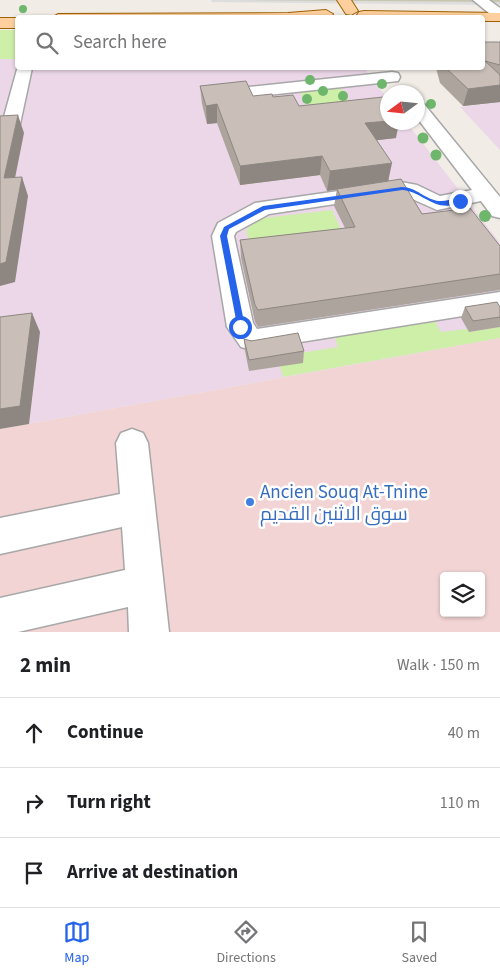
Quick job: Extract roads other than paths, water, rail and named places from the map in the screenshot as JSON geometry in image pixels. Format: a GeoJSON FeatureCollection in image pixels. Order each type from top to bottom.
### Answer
{"type":"FeatureCollection","features":[{"type":"Feature","properties":{"kind":"main road"},"geometry":{"type":"LineString","coordinates":[[306,15],[343,11],[469,15]]}},
{"type":"Feature","properties":{"kind":"main road"},"geometry":{"type":"LineString","coordinates":[[485,16],[500,16]]}},
{"type":"Feature","properties":{"kind":"main road"},"geometry":{"type":"LineString","coordinates":[[0,18],[15,18]]}},
{"type":"Feature","properties":{"kind":"main road"},"geometry":{"type":"LineString","coordinates":[[485,22],[500,22]]}},
{"type":"Feature","properties":{"kind":"main road"},"geometry":{"type":"LineString","coordinates":[[0,23],[15,23]]}},
{"type":"Feature","properties":{"kind":"street"},"geometry":{"type":"LineString","coordinates":[[480,0],[500,16]]}},
{"type":"Feature","properties":{"kind":"street"},"geometry":{"type":"LineString","coordinates":[[11,124],[24,70]]}},
{"type":"Feature","properties":{"kind":"street"},"geometry":{"type":"LineString","coordinates":[[230,94],[392,77]]}},
{"type":"Feature","properties":{"kind":"street"},"geometry":{"type":"LineString","coordinates":[[425,117],[500,210]]}},
{"type":"Feature","properties":{"kind":"street"},"geometry":{"type":"LineString","coordinates":[[486,194],[465,209],[437,204],[410,189],[402,188],[263,208],[226,228],[223,236],[240,327],[251,340],[500,301]]}},
{"type":"Feature","properties":{"kind":"street"},"geometry":{"type":"LineString","coordinates":[[132,443],[149,632]]}},
{"type":"Feature","properties":{"kind":"street"},"geometry":{"type":"LineString","coordinates":[[0,536],[137,507]]}},
{"type":"Feature","properties":{"kind":"street"},"geometry":{"type":"LineString","coordinates":[[0,617],[145,584]]}},
{"type":"Feature","properties":{"kind":"place","name":"Ancien Souq At-Tnine سوق الاثنين القديم"},"geometry":{"type":"Point","coordinates":[250,502]}}]}
